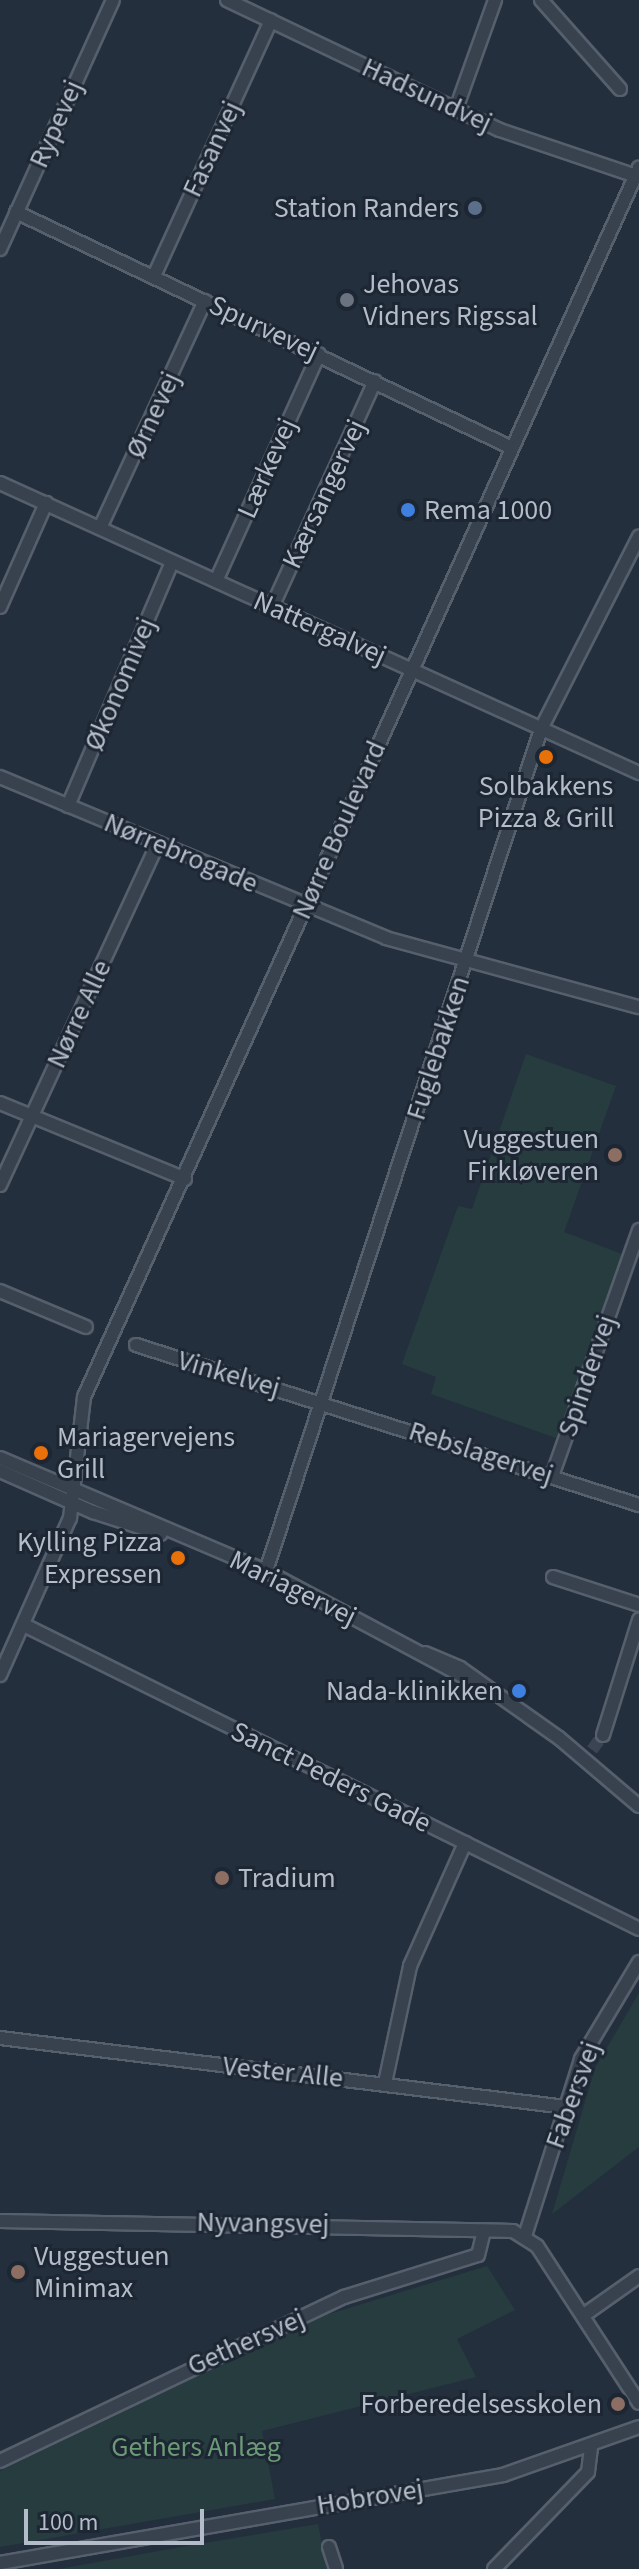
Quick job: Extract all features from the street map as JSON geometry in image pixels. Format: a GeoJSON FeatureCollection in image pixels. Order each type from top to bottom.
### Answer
{"type":"FeatureCollection","features":[{"type":"Feature","properties":{"kind":"street","name":"Rypevej"},"geometry":{"type":"LineString","coordinates":[[0,249],[113,0]]}},
{"type":"Feature","properties":{"kind":"street","name":"Hadsundvej"},"geometry":{"type":"LineString","coordinates":[[227,0],[456,109],[637,174]]}},
{"type":"Feature","properties":{"kind":"street"},"geometry":{"type":"LineString","coordinates":[[456,109],[495,0]]}},
{"type":"Feature","properties":{"kind":"street"},"geometry":{"type":"LineString","coordinates":[[541,0],[620,89]]}},
{"type":"Feature","properties":{"kind":"street","name":"Fasanvej"},"geometry":{"type":"LineString","coordinates":[[154,276],[271,21]]}},
{"type":"Feature","properties":{"kind":"street","name":"Nørre Boulevard"},"geometry":{"type":"LineString","coordinates":[[0,1675],[24,1625],[75,1498],[84,1397],[185,1179],[510,447],[637,174]]}},
{"type":"Feature","properties":{"kind":"street","name":"Spurvevej"},"geometry":{"type":"LineString","coordinates":[[16,212],[510,447]]}},
{"type":"Feature","properties":{"kind":"street","name":"Ørnevej"},"geometry":{"type":"LineString","coordinates":[[100,528],[205,301]]}},
{"type":"Feature","properties":{"kind":"street","name":"Lærkevej"},"geometry":{"type":"LineString","coordinates":[[216,581],[319,354]]}},
{"type":"Feature","properties":{"kind":"street","name":"Kærsangervej"},"geometry":{"type":"LineString","coordinates":[[272,607],[375,381]]}},
{"type":"Feature","properties":{"kind":"street","name":"Nattergalvej"},"geometry":{"type":"LineString","coordinates":[[0,483],[639,773]]}},
{"type":"Feature","properties":{"kind":"street"},"geometry":{"type":"LineString","coordinates":[[0,607],[46,503]]}},
{"type":"Feature","properties":{"kind":"street","name":"Fuglebakken"},"geometry":{"type":"LineString","coordinates":[[266,1571],[541,729],[639,537]]}},
{"type":"Feature","properties":{"kind":"street","name":"Økonomivej"},"geometry":{"type":"LineString","coordinates":[[68,806],[172,562]]}},
{"type":"Feature","properties":{"kind":"street","name":"Nørrebrogade"},"geometry":{"type":"LineString","coordinates":[[0,777],[305,904],[465,962],[639,1007]]}},
{"type":"Feature","properties":{"kind":"street","name":"Nørre Alle"},"geometry":{"type":"LineString","coordinates":[[0,1185],[158,843]]}},
{"type":"Feature","properties":{"kind":"street"},"geometry":{"type":"LineString","coordinates":[[0,1103],[185,1179]]}},
{"type":"Feature","properties":{"kind":"street","name":"Spindervej"},"geometry":{"type":"LineString","coordinates":[[552,1476],[639,1230]]}},
{"type":"Feature","properties":{"kind":"street"},"geometry":{"type":"LineString","coordinates":[[0,1291],[86,1327]]}},
{"type":"Feature","properties":{"kind":"street","name":"Vinkelvej"},"geometry":{"type":"LineString","coordinates":[[136,1345],[263,1390],[323,1402]]}},
{"type":"Feature","properties":{"kind":"street","name":"Rebslagervej"},"geometry":{"type":"LineString","coordinates":[[323,1402],[639,1505]]}},
{"type":"Feature","properties":{"kind":"street","name":"Mariagervej"},"geometry":{"type":"LineString","coordinates":[[0,1458],[75,1498]]}},
{"type":"Feature","properties":{"kind":"street","name":"Mariagervej"},"geometry":{"type":"LineString","coordinates":[[0,1471],[266,1571],[411,1648],[446,1660],[588,1754],[639,1806]]}},
{"type":"Feature","properties":{"kind":"street"},"geometry":{"type":"LineString","coordinates":[[553,1577],[639,1605]]}},
{"type":"Feature","properties":{"kind":"street"},"geometry":{"type":"LineString","coordinates":[[603,1735],[639,1620]]}},
{"type":"Feature","properties":{"kind":"street","name":"Sanct Peders Gade"},"geometry":{"type":"LineString","coordinates":[[24,1625],[639,1929]]}},
{"type":"Feature","properties":{"kind":"street"},"geometry":{"type":"LineString","coordinates":[[385,2083],[410,1966],[465,1843]]}},
{"type":"Feature","properties":{"kind":"street","name":"Fabersvej"},"geometry":{"type":"LineString","coordinates":[[525,2236],[589,2042],[639,1962]]}},
{"type":"Feature","properties":{"kind":"street","name":"Vester Alle"},"geometry":{"type":"LineString","coordinates":[[0,2038],[566,2107]]}},
{"type":"Feature","properties":{"kind":"street","name":"Nyvangsvej"},"geometry":{"type":"LineString","coordinates":[[0,2221],[484,2231],[525,2236]]}},
{"type":"Feature","properties":{"kind":"street","name":"Gethersvej"},"geometry":{"type":"LineString","coordinates":[[0,2461],[344,2297],[478,2255],[484,2231]]}},
{"type":"Feature","properties":{"kind":"street"},"geometry":{"type":"LineString","coordinates":[[525,2236],[584,2315],[639,2403]]}},
{"type":"Feature","properties":{"kind":"street"},"geometry":{"type":"LineString","coordinates":[[584,2315],[639,2276]]}},
{"type":"Feature","properties":{"kind":"street","name":"Hobrovej"},"geometry":{"type":"LineString","coordinates":[[0,2563],[503,2475],[591,2448],[639,2427]]}},
{"type":"Feature","properties":{"kind":"street"},"geometry":{"type":"LineString","coordinates":[[494,2569],[588,2472],[591,2448]]}},
{"type":"Feature","properties":{"kind":"street"},"geometry":{"type":"LineString","coordinates":[[329,2547],[336,2569]]}},
{"type":"Feature","properties":{"kind":"green space"},"geometry":{"type":"Polygon","coordinates":[[[526,1054],[616,1086],[564,1232],[622,1254],[556,1438],[431,1394],[436,1377],[402,1364],[458,1206],[472,1209],[526,1054]]]}},
{"type":"Feature","properties":{"kind":"green space"},"geometry":{"type":"Polygon","coordinates":[[[639,1993],[639,2147],[552,2214],[595,2068],[639,1993]]]}},
{"type":"Feature","properties":{"kind":"green space","name":"Gethers Anlæg"},"geometry":{"type":"Polygon","coordinates":[[[487,2266],[515,2310],[457,2339],[476,2377],[262,2431],[275,2499],[0,2547],[0,2471],[326,2315],[487,2266]]]}},
{"type":"Feature","properties":{"kind":"green space"},"geometry":{"type":"Polygon","coordinates":[[[318,2524],[327,2569],[59,2569],[181,2547],[318,2524]]]}},
{"type":"Feature","properties":{"kind":"tunnel"},"geometry":{"type":"LineString","coordinates":[[592,1750],[603,1735]]}},
{"type":"Feature","properties":{"kind":"place","name":"Station Randers"},"geometry":{"type":"Point","coordinates":[475,208]}},
{"type":"Feature","properties":{"kind":"place","name":"Jehovas Vidners Rigssal"},"geometry":{"type":"Point","coordinates":[347,300]}},
{"type":"Feature","properties":{"kind":"place","name":"Rema 1000"},"geometry":{"type":"Point","coordinates":[408,510]}},
{"type":"Feature","properties":{"kind":"place","name":"Solbakkens Pizza & Grill"},"geometry":{"type":"Point","coordinates":[546,757]}},
{"type":"Feature","properties":{"kind":"place","name":"Vuggestuen Firkløveren"},"geometry":{"type":"Point","coordinates":[615,1155]}},
{"type":"Feature","properties":{"kind":"place","name":"Mariagervejens Grill"},"geometry":{"type":"Point","coordinates":[41,1453]}},
{"type":"Feature","properties":{"kind":"place","name":"Kylling Pizza Expressen"},"geometry":{"type":"Point","coordinates":[178,1558]}},
{"type":"Feature","properties":{"kind":"place","name":"Nada-klinikken"},"geometry":{"type":"Point","coordinates":[519,1691]}},
{"type":"Feature","properties":{"kind":"place","name":"Tradium"},"geometry":{"type":"Point","coordinates":[222,1878]}},
{"type":"Feature","properties":{"kind":"place","name":"Vuggestuen Minimax"},"geometry":{"type":"Point","coordinates":[18,2272]}},
{"type":"Feature","properties":{"kind":"place","name":"Forberedelsesskolen"},"geometry":{"type":"Point","coordinates":[618,2404]}}]}
